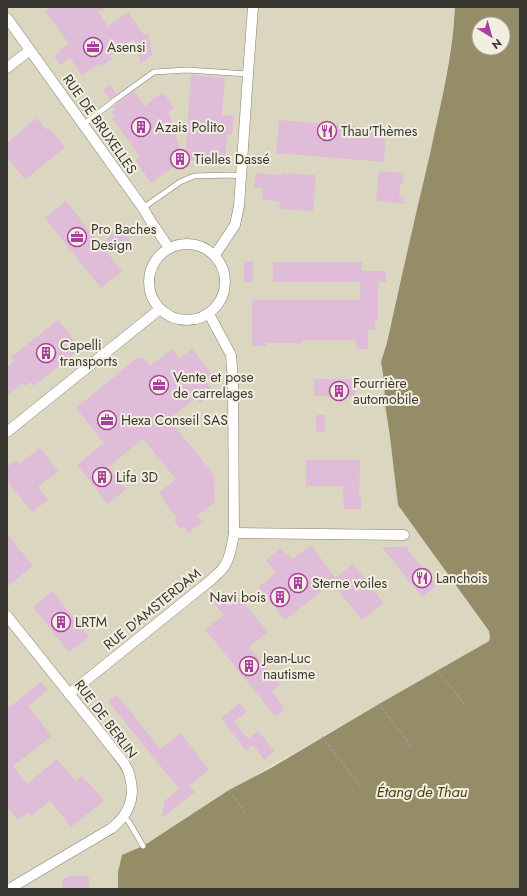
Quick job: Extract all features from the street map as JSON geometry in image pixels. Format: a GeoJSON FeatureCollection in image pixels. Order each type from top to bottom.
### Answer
{"type":"FeatureCollection","features":[{"type":"Feature","properties":{"kind":"street"},"geometry":{"type":"LineString","coordinates":[[215,255],[235,225],[240,206],[253,7]]}},
{"type":"Feature","properties":{"kind":"street","name":"RUE DE BRUXELLES"},"geometry":{"type":"LineString","coordinates":[[7,18],[143,208],[169,248]]}},
{"type":"Feature","properties":{"kind":"street"},"geometry":{"type":"LineString","coordinates":[[7,68],[30,50]]}},
{"type":"Feature","properties":{"kind":"street"},"geometry":{"type":"LineString","coordinates":[[181,244],[194,244],[205,248],[215,255],[222,266],[225,279],[224,292],[218,304],[209,314],[197,319],[184,320],[171,317],[160,309],[153,300],[149,288],[149,276],[153,265],[160,255],[169,248],[181,244]]}},
{"type":"Feature","properties":{"kind":"street"},"geometry":{"type":"LineString","coordinates":[[7,432],[160,309]]}},
{"type":"Feature","properties":{"kind":"street","name":"RUE D'AMSTERDAM"},"geometry":{"type":"LineString","coordinates":[[69,694],[215,577],[225,566],[231,551],[234,533],[233,381],[231,355],[209,314]]}},
{"type":"Feature","properties":{"kind":"street"},"geometry":{"type":"LineString","coordinates":[[234,533],[404,535]]}},
{"type":"Feature","properties":{"kind":"street","name":"RUE DE BERLIN"},"geometry":{"type":"LineString","coordinates":[[7,616],[126,766],[132,789],[132,799],[124,817],[112,828],[9,889]]}},
{"type":"Feature","properties":{"kind":"lane"},"geometry":{"type":"LineString","coordinates":[[83,125],[154,72],[187,70],[248,74]]}},
{"type":"Feature","properties":{"kind":"lane"},"geometry":{"type":"LineString","coordinates":[[143,208],[180,182],[194,176],[241,176]]}},
{"type":"Feature","properties":{"kind":"lane"},"geometry":{"type":"LineString","coordinates":[[124,817],[129,822],[143,846]]}},
{"type":"Feature","properties":{"kind":"path"},"geometry":{"type":"LineString","coordinates":[[438,671],[466,706]]}},
{"type":"Feature","properties":{"kind":"path"},"geometry":{"type":"LineString","coordinates":[[379,704],[411,746]]}},
{"type":"Feature","properties":{"kind":"path"},"geometry":{"type":"LineString","coordinates":[[322,737],[362,788]]}},
{"type":"Feature","properties":{"kind":"path"},"geometry":{"type":"LineString","coordinates":[[229,790],[246,814]]}},
{"type":"Feature","properties":{"kind":"shaded area"},"geometry":{"type":"Polygon","coordinates":[[[7,7],[455,7],[454,27],[446,78],[435,131],[381,362],[398,505],[490,631],[489,641],[229,790],[139,848],[118,872],[118,889],[7,889],[7,7]]]}},
{"type":"Feature","properties":{"kind":"water","name":"Étang de Thau"},"geometry":{"type":"Polygon","coordinates":[[[455,7],[520,7],[520,889],[118,889],[118,872],[122,855],[143,846],[229,790],[271,768],[489,641],[489,631],[398,505],[381,362],[387,342],[430,154],[446,81],[452,44],[455,7]]]}},
{"type":"Feature","properties":{"kind":"building"},"geometry":{"type":"Polygon","coordinates":[[[50,7],[106,7],[98,12],[108,26],[128,12],[144,35],[148,34],[153,54],[141,64],[134,39],[110,56],[112,59],[100,67],[98,64],[82,75],[70,58],[60,65],[54,56],[61,52],[59,51],[69,44],[45,11],[50,7]]]}},
{"type":"Feature","properties":{"kind":"building"},"geometry":{"type":"Polygon","coordinates":[[[191,75],[225,78],[222,115],[234,116],[232,135],[227,134],[225,164],[185,160],[191,75]]]}},
{"type":"Feature","properties":{"kind":"building"},"geometry":{"type":"Polygon","coordinates":[[[110,85],[116,94],[110,99],[103,90],[110,85]]]}},
{"type":"Feature","properties":{"kind":"building"},"geometry":{"type":"Polygon","coordinates":[[[134,91],[145,106],[163,92],[174,108],[169,112],[183,160],[151,183],[136,161],[140,157],[112,118],[115,116],[111,112],[115,110],[113,107],[134,91]]]}},
{"type":"Feature","properties":{"kind":"building"},"geometry":{"type":"Polygon","coordinates":[[[37,118],[47,130],[49,128],[65,147],[25,180],[7,157],[7,143],[37,118]]]}},
{"type":"Feature","properties":{"kind":"building"},"geometry":{"type":"Polygon","coordinates":[[[279,120],[386,129],[384,162],[276,153],[279,120]]]}},
{"type":"Feature","properties":{"kind":"building"},"geometry":{"type":"Polygon","coordinates":[[[379,171],[403,173],[403,183],[400,185],[399,195],[406,204],[376,201],[379,171]]]}},
{"type":"Feature","properties":{"kind":"building"},"geometry":{"type":"Polygon","coordinates":[[[256,173],[316,175],[313,211],[279,209],[280,201],[262,200],[263,188],[254,187],[256,173]]]}},
{"type":"Feature","properties":{"kind":"building","name":"Pro Baches Design"},"geometry":{"type":"Polygon","coordinates":[[[66,201],[100,244],[110,237],[111,231],[130,233],[128,253],[105,250],[122,271],[101,288],[45,218],[66,201]]]}},
{"type":"Feature","properties":{"kind":"building"},"geometry":{"type":"Polygon","coordinates":[[[244,261],[253,261],[253,282],[244,282],[244,261]]]}},
{"type":"Feature","properties":{"kind":"building"},"geometry":{"type":"Polygon","coordinates":[[[273,262],[362,262],[362,271],[386,271],[386,282],[378,282],[378,320],[375,320],[375,330],[368,330],[368,349],[357,349],[356,340],[302,340],[302,343],[266,343],[266,346],[252,346],[252,300],[360,300],[360,282],[273,282],[273,262]]]}},
{"type":"Feature","properties":{"kind":"building","name":"Capelli transports"},"geometry":{"type":"Polygon","coordinates":[[[58,320],[81,348],[34,386],[31,382],[26,386],[23,383],[7,396],[7,367],[14,361],[11,357],[58,320]]]}},
{"type":"Feature","properties":{"kind":"building"},"geometry":{"type":"Polygon","coordinates":[[[172,349],[180,359],[192,349],[213,376],[206,381],[212,392],[200,403],[196,398],[169,419],[214,475],[215,502],[197,516],[202,522],[188,533],[183,526],[180,528],[174,520],[177,518],[159,493],[176,479],[143,439],[108,467],[126,489],[108,504],[77,465],[104,443],[76,408],[137,358],[145,359],[150,366],[172,349]]]}},
{"type":"Feature","properties":{"kind":"building","name":"Fourrière automobile"},"geometry":{"type":"Polygon","coordinates":[[[314,379],[356,379],[356,396],[314,396],[314,379]]]}},
{"type":"Feature","properties":{"kind":"building"},"geometry":{"type":"Polygon","coordinates":[[[316,415],[325,415],[325,432],[316,431],[316,415]]]}},
{"type":"Feature","properties":{"kind":"building"},"geometry":{"type":"Polygon","coordinates":[[[40,448],[58,471],[38,487],[48,500],[32,512],[7,481],[7,467],[16,460],[19,464],[40,448]]]}},
{"type":"Feature","properties":{"kind":"building"},"geometry":{"type":"Polygon","coordinates":[[[306,460],[360,460],[359,496],[361,496],[361,509],[344,509],[343,486],[306,486],[306,460]]]}},
{"type":"Feature","properties":{"kind":"building"},"geometry":{"type":"Polygon","coordinates":[[[7,534],[33,566],[7,587],[7,534]]]}},
{"type":"Feature","properties":{"kind":"building"},"geometry":{"type":"Polygon","coordinates":[[[311,545],[335,578],[353,564],[384,603],[362,620],[332,583],[285,620],[259,587],[276,573],[266,560],[280,549],[293,559],[311,545]]]}},
{"type":"Feature","properties":{"kind":"building"},"geometry":{"type":"Polygon","coordinates":[[[382,547],[406,547],[436,586],[422,597],[382,547]]]}},
{"type":"Feature","properties":{"kind":"building","name":"LRTM"},"geometry":{"type":"Polygon","coordinates":[[[52,591],[89,637],[69,652],[33,607],[52,591]]]}},
{"type":"Feature","properties":{"kind":"building","name":"Jean-Luc nautisme"},"geometry":{"type":"Polygon","coordinates":[[[224,593],[232,603],[239,597],[268,632],[249,647],[280,685],[272,692],[284,707],[282,709],[283,711],[277,716],[275,714],[274,715],[205,629],[224,615],[213,602],[224,593]]]}},
{"type":"Feature","properties":{"kind":"building"},"geometry":{"type":"Polygon","coordinates":[[[41,682],[48,690],[28,706],[52,736],[13,766],[27,784],[57,759],[76,781],[82,776],[88,782],[104,801],[71,827],[50,801],[31,816],[28,812],[18,820],[7,807],[7,709],[41,682]]]}},
{"type":"Feature","properties":{"kind":"building"},"geometry":{"type":"Polygon","coordinates":[[[117,695],[160,749],[181,733],[209,770],[189,786],[195,792],[162,818],[164,801],[179,789],[108,701],[117,695]]]}},
{"type":"Feature","properties":{"kind":"building"},"geometry":{"type":"Polygon","coordinates":[[[240,703],[247,712],[234,722],[248,739],[258,731],[275,751],[264,760],[253,745],[246,751],[221,718],[240,703]]]}},
{"type":"Feature","properties":{"kind":"building"},"geometry":{"type":"Polygon","coordinates":[[[69,876],[89,876],[89,889],[62,889],[62,880],[69,876]]]}},
{"type":"Feature","properties":{"kind":"place","name":"Asensi"},"geometry":{"type":"Point","coordinates":[93,47]}},
{"type":"Feature","properties":{"kind":"place","name":"Azais Polito"},"geometry":{"type":"Point","coordinates":[141,127]}},
{"type":"Feature","properties":{"kind":"place","name":"Thau'Thèmes"},"geometry":{"type":"Point","coordinates":[327,131]}},
{"type":"Feature","properties":{"kind":"place","name":"Tielles Dassé"},"geometry":{"type":"Point","coordinates":[180,159]}},
{"type":"Feature","properties":{"kind":"place","name":"Pro Baches Design"},"geometry":{"type":"Point","coordinates":[77,237]}},
{"type":"Feature","properties":{"kind":"place","name":"Capelli transports"},"geometry":{"type":"Point","coordinates":[46,353]}},
{"type":"Feature","properties":{"kind":"place","name":"Vente et pose de carrelages"},"geometry":{"type":"Point","coordinates":[159,385]}},
{"type":"Feature","properties":{"kind":"place","name":"Fourrière automobile"},"geometry":{"type":"Point","coordinates":[339,391]}},
{"type":"Feature","properties":{"kind":"place","name":"Hexa Conseil SAS"},"geometry":{"type":"Point","coordinates":[107,420]}},
{"type":"Feature","properties":{"kind":"place","name":"Lifa 3D"},"geometry":{"type":"Point","coordinates":[102,477]}},
{"type":"Feature","properties":{"kind":"place","name":"Lanchois"},"geometry":{"type":"Point","coordinates":[422,578]}},
{"type":"Feature","properties":{"kind":"place","name":"Sterne voiles"},"geometry":{"type":"Point","coordinates":[298,583]}},
{"type":"Feature","properties":{"kind":"place","name":"Navi bois"},"geometry":{"type":"Point","coordinates":[280,597]}},
{"type":"Feature","properties":{"kind":"place","name":"LRTM"},"geometry":{"type":"Point","coordinates":[61,622]}},
{"type":"Feature","properties":{"kind":"place","name":"Jean-Luc nautisme"},"geometry":{"type":"Point","coordinates":[249,666]}}]}
